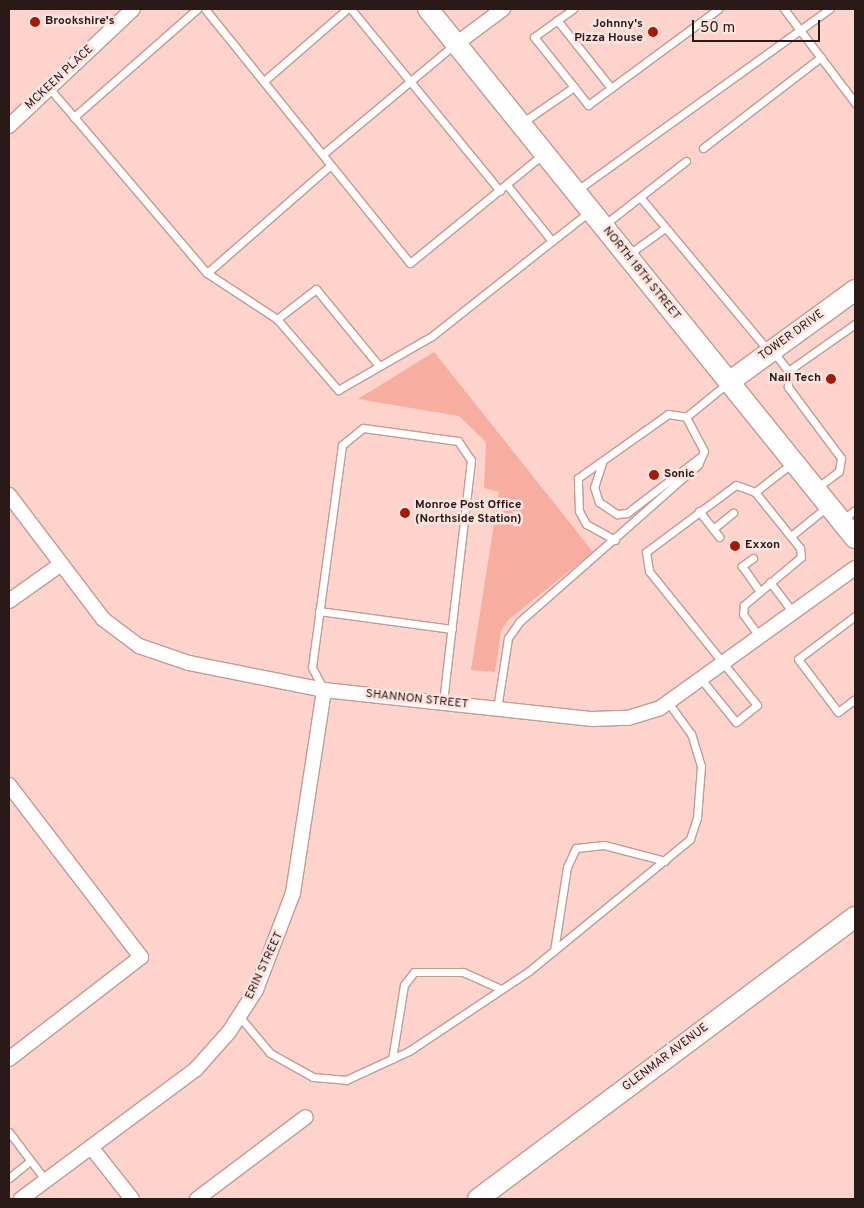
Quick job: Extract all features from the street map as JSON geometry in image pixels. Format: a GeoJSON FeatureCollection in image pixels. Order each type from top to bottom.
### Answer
{"type":"FeatureCollection","features":[{"type":"Feature","properties":{"kind":"main road","name":"NORTH 18TH STREET"},"geometry":{"type":"LineString","coordinates":[[428,9],[729,382],[792,464],[842,512],[855,538]]}},
{"type":"Feature","properties":{"kind":"main road","name":"TOWER DRIVE"},"geometry":{"type":"LineString","coordinates":[[729,382],[855,290]]}},
{"type":"Feature","properties":{"kind":"main road","name":"GLENMAR AVENUE"},"geometry":{"type":"LineString","coordinates":[[478,1199],[855,917]]}},
{"type":"Feature","properties":{"kind":"street","name":"MCKEEN PLACE"},"geometry":{"type":"LineString","coordinates":[[9,126],[133,9]]}},
{"type":"Feature","properties":{"kind":"street"},"geometry":{"type":"LineString","coordinates":[[456,44],[503,9]]}},
{"type":"Feature","properties":{"kind":"street","name":"SHANNON STREET"},"geometry":{"type":"LineString","coordinates":[[9,495],[103,619],[139,646],[189,663],[324,690],[497,709],[619,718],[668,702],[855,568]]}},
{"type":"Feature","properties":{"kind":"street"},"geometry":{"type":"LineString","coordinates":[[9,602],[61,564]]}},
{"type":"Feature","properties":{"kind":"street","name":"ERIN STREET"},"geometry":{"type":"LineString","coordinates":[[21,1199],[196,1069],[239,1016],[279,940],[293,893],[324,690]]}},
{"type":"Feature","properties":{"kind":"street"},"geometry":{"type":"LineString","coordinates":[[9,785],[141,956],[9,1059]]}},
{"type":"Feature","properties":{"kind":"street"},"geometry":{"type":"LineString","coordinates":[[197,1199],[306,1117]]}},
{"type":"Feature","properties":{"kind":"street"},"geometry":{"type":"LineString","coordinates":[[91,1147],[132,1199]]}},
{"type":"Feature","properties":{"kind":"lane"},"geometry":{"type":"LineString","coordinates":[[74,117],[197,9]]}},
{"type":"Feature","properties":{"kind":"lane"},"geometry":{"type":"LineString","coordinates":[[205,9],[410,263],[545,154]]}},
{"type":"Feature","properties":{"kind":"lane"},"geometry":{"type":"LineString","coordinates":[[264,81],[347,9]]}},
{"type":"Feature","properties":{"kind":"lane"},"geometry":{"type":"LineString","coordinates":[[351,9],[500,191]]}},
{"type":"Feature","properties":{"kind":"lane"},"geometry":{"type":"LineString","coordinates":[[573,9],[534,37],[588,105],[718,9]]}},
{"type":"Feature","properties":{"kind":"lane"},"geometry":{"type":"LineString","coordinates":[[784,9],[855,103]]}},
{"type":"Feature","properties":{"kind":"lane"},"geometry":{"type":"LineString","coordinates":[[575,192],[829,9]]}},
{"type":"Feature","properties":{"kind":"lane"},"geometry":{"type":"LineString","coordinates":[[557,20],[611,88]]}},
{"type":"Feature","properties":{"kind":"lane"},"geometry":{"type":"LineString","coordinates":[[323,154],[456,44]]}},
{"type":"Feature","properties":{"kind":"lane"},"geometry":{"type":"LineString","coordinates":[[703,148],[821,57]]}},
{"type":"Feature","properties":{"kind":"lane"},"geometry":{"type":"LineString","coordinates":[[521,124],[574,87]]}},
{"type":"Feature","properties":{"kind":"lane"},"geometry":{"type":"LineString","coordinates":[[48,88],[207,273],[277,319],[338,390],[432,336],[590,210]]}},
{"type":"Feature","properties":{"kind":"lane"},"geometry":{"type":"LineString","coordinates":[[603,226],[686,161]]}},
{"type":"Feature","properties":{"kind":"lane"},"geometry":{"type":"LineString","coordinates":[[207,273],[331,165]]}},
{"type":"Feature","properties":{"kind":"lane"},"geometry":{"type":"LineString","coordinates":[[507,185],[552,241]]}},
{"type":"Feature","properties":{"kind":"lane"},"geometry":{"type":"LineString","coordinates":[[640,198],[788,371],[788,387],[841,458],[839,471],[816,489]]}},
{"type":"Feature","properties":{"kind":"lane"},"geometry":{"type":"LineString","coordinates":[[627,256],[665,228]]}},
{"type":"Feature","properties":{"kind":"lane"},"geometry":{"type":"LineString","coordinates":[[277,319],[316,289],[379,366]]}},
{"type":"Feature","properties":{"kind":"lane"},"geometry":{"type":"LineString","coordinates":[[788,371],[855,324]]}},
{"type":"Feature","properties":{"kind":"lane"},"geometry":{"type":"LineString","coordinates":[[615,540],[586,524],[580,511],[578,478],[602,463],[668,414],[686,417],[729,382]]}},
{"type":"Feature","properties":{"kind":"lane"},"geometry":{"type":"LineString","coordinates":[[497,709],[508,638],[518,622],[615,540],[698,465],[704,451],[686,417]]}},
{"type":"Feature","properties":{"kind":"lane"},"geometry":{"type":"LineString","coordinates":[[324,690],[312,667],[342,446],[363,428],[458,441],[471,460],[443,703]]}},
{"type":"Feature","properties":{"kind":"lane"},"geometry":{"type":"LineString","coordinates":[[602,463],[594,487],[599,502],[617,514],[627,513],[702,455]]}},
{"type":"Feature","properties":{"kind":"lane"},"geometry":{"type":"LineString","coordinates":[[750,500],[792,464]]}},
{"type":"Feature","properties":{"kind":"lane"},"geometry":{"type":"LineString","coordinates":[[702,679],[736,722],[757,705],[649,571],[646,552],[736,485],[756,493],[800,548],[801,558],[748,598],[743,614],[760,637]]}},
{"type":"Feature","properties":{"kind":"lane"},"geometry":{"type":"LineString","coordinates":[[699,511],[720,537]]}},
{"type":"Feature","properties":{"kind":"lane"},"geometry":{"type":"LineString","coordinates":[[764,517],[771,511]]}},
{"type":"Feature","properties":{"kind":"lane"},"geometry":{"type":"LineString","coordinates":[[791,536],[842,512]]}},
{"type":"Feature","properties":{"kind":"lane"},"geometry":{"type":"LineString","coordinates":[[712,528],[733,513]]}},
{"type":"Feature","properties":{"kind":"lane"},"geometry":{"type":"LineString","coordinates":[[779,535],[786,529]]}},
{"type":"Feature","properties":{"kind":"lane"},"geometry":{"type":"LineString","coordinates":[[753,558],[742,566],[759,590]]}},
{"type":"Feature","properties":{"kind":"lane"},"geometry":{"type":"LineString","coordinates":[[770,582],[794,613]]}},
{"type":"Feature","properties":{"kind":"lane"},"geometry":{"type":"LineString","coordinates":[[319,611],[452,630]]}},
{"type":"Feature","properties":{"kind":"lane"},"geometry":{"type":"LineString","coordinates":[[855,616],[798,660],[838,712],[855,699]]}},
{"type":"Feature","properties":{"kind":"lane"},"geometry":{"type":"LineString","coordinates":[[239,1016],[270,1053],[313,1077],[346,1080],[392,1059],[501,989],[554,951],[690,839],[697,818],[701,766],[691,734],[668,702]]}},
{"type":"Feature","properties":{"kind":"lane"},"geometry":{"type":"LineString","coordinates":[[554,951],[567,867],[576,848],[604,845],[665,861]]}},
{"type":"Feature","properties":{"kind":"lane"},"geometry":{"type":"LineString","coordinates":[[392,1059],[404,986],[414,972],[462,972],[501,989]]}},
{"type":"Feature","properties":{"kind":"lane"},"geometry":{"type":"LineString","coordinates":[[9,1132],[29,1162],[46,1181]]}},
{"type":"Feature","properties":{"kind":"lane"},"geometry":{"type":"LineString","coordinates":[[9,1178],[29,1162]]}},
{"type":"Feature","properties":{"kind":"shaded area"},"geometry":{"type":"Polygon","coordinates":[[[434,352],[593,552],[508,620],[501,631],[495,672],[471,670],[499,492],[484,488],[486,442],[459,416],[358,399],[434,352]]]}},
{"type":"Feature","properties":{"kind":"place","name":"Brookshire's"},"geometry":{"type":"Point","coordinates":[35,22]}},
{"type":"Feature","properties":{"kind":"place","name":"Johnny's Pizza House"},"geometry":{"type":"Point","coordinates":[653,32]}},
{"type":"Feature","properties":{"kind":"place","name":"Nail Tech"},"geometry":{"type":"Point","coordinates":[831,379]}},
{"type":"Feature","properties":{"kind":"place","name":"Sonic"},"geometry":{"type":"Point","coordinates":[654,475]}},
{"type":"Feature","properties":{"kind":"place","name":"Monroe Post Office (Northside Station)"},"geometry":{"type":"Point","coordinates":[405,513]}},
{"type":"Feature","properties":{"kind":"place","name":"Exxon"},"geometry":{"type":"Point","coordinates":[735,546]}}]}
